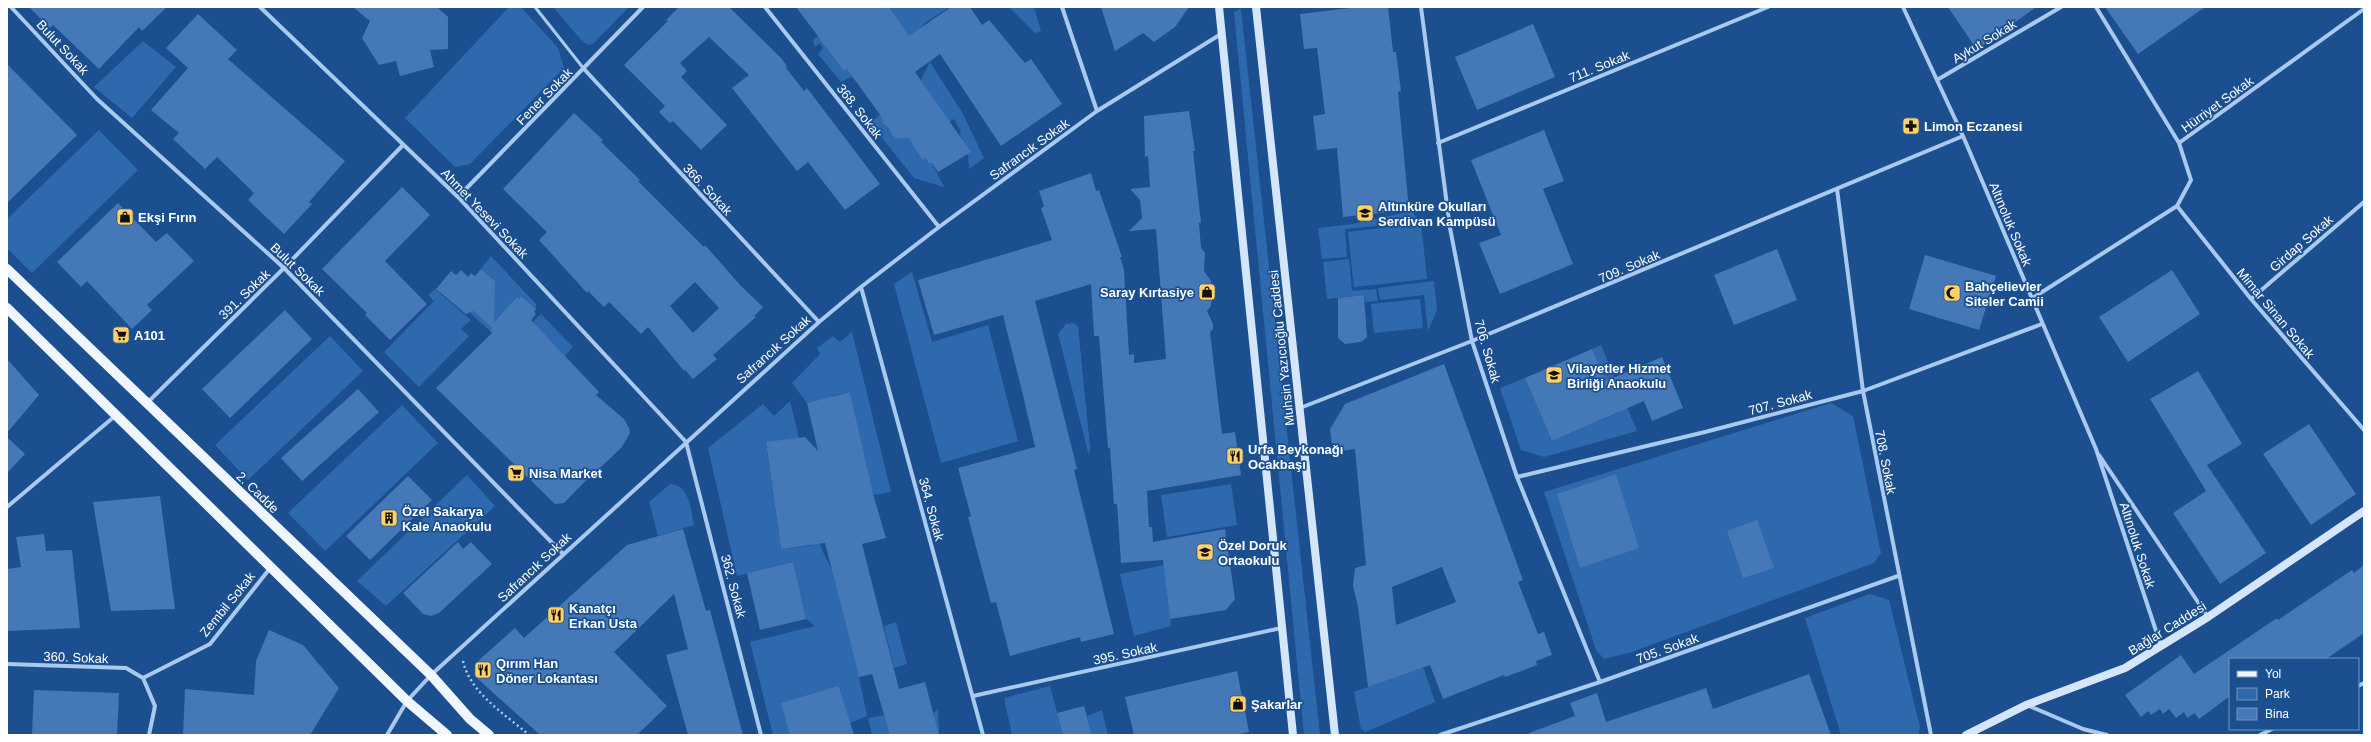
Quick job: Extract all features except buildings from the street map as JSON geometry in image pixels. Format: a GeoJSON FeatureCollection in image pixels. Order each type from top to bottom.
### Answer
{"type":"FeatureCollection","features":[{"type":"Feature","properties":{"kind":"main road","name":"Muhsin Yazıcıoğlu Caddesi"},"geometry":{"type":"LineString","coordinates":[[1219,7],[1293,735]]}},
{"type":"Feature","properties":{"kind":"main road","name":"Muhsin Yazıcıoğlu Caddesi"},"geometry":{"type":"LineString","coordinates":[[1256,7],[1335,735]]}},
{"type":"Feature","properties":{"kind":"main road","name":"2. Cadde"},"geometry":{"type":"LineString","coordinates":[[7,269],[431,675],[470,719],[489,735]]}},
{"type":"Feature","properties":{"kind":"main road"},"geometry":{"type":"LineString","coordinates":[[7,308],[115,416],[271,566],[407,700],[447,735]]}},
{"type":"Feature","properties":{"kind":"main road","name":"Bağlar Caddesi"},"geometry":{"type":"LineString","coordinates":[[1966,735],[2026,705],[2125,668],[2208,617],[2364,511]]}},
{"type":"Feature","properties":{"kind":"street","name":"Bulut Sokak"},"geometry":{"type":"LineString","coordinates":[[11,7],[97,99],[284,268],[563,554]]}},
{"type":"Feature","properties":{"kind":"street","name":"Ahmet Yesevi Sokak"},"geometry":{"type":"LineString","coordinates":[[260,7],[458,197],[686,442]]}},
{"type":"Feature","properties":{"kind":"street","name":"Fener Sokak"},"geometry":{"type":"LineString","coordinates":[[458,197],[643,7]]}},
{"type":"Feature","properties":{"kind":"street","name":"368. Sokak"},"geometry":{"type":"LineString","coordinates":[[765,7],[939,227]]}},
{"type":"Feature","properties":{"kind":"street"},"geometry":{"type":"LineString","coordinates":[[1062,7],[1097,111]]}},
{"type":"Feature","properties":{"kind":"street","name":"706. Sokak"},"geometry":{"type":"LineString","coordinates":[[1421,7],[1450,228],[1472,342],[1517,477],[1600,682]]}},
{"type":"Feature","properties":{"kind":"street","name":"711. Sokak"},"geometry":{"type":"LineString","coordinates":[[1438,143],[1768,7]]}},
{"type":"Feature","properties":{"kind":"street","name":"Altınoluk Sokak"},"geometry":{"type":"LineString","coordinates":[[1903,7],[1963,136],[2096,449],[2161,646]]}},
{"type":"Feature","properties":{"kind":"street","name":"Aykut Sokak"},"geometry":{"type":"LineString","coordinates":[[1937,80],[2061,7]]}},
{"type":"Feature","properties":{"kind":"street"},"geometry":{"type":"LineString","coordinates":[[2096,7],[2179,143]]}},
{"type":"Feature","properties":{"kind":"street","name":"Hürriyet Sokak"},"geometry":{"type":"LineString","coordinates":[[2177,206],[2190,180],[2179,143],[2364,9]]}},
{"type":"Feature","properties":{"kind":"street","name":"Safrancık Sokak"},"geometry":{"type":"LineString","coordinates":[[387,735],[407,700],[431,675],[819,322],[861,287],[939,227],[1097,111],[1222,34]]}},
{"type":"Feature","properties":{"kind":"street","name":"366. Sokak"},"geometry":{"type":"LineString","coordinates":[[584,69],[819,322]]}},
{"type":"Feature","properties":{"kind":"street","name":"709. Sokak"},"geometry":{"type":"LineString","coordinates":[[1300,408],[1472,342],[1963,136]]}},
{"type":"Feature","properties":{"kind":"street","name":"391. Sokak"},"geometry":{"type":"LineString","coordinates":[[146,403],[284,268],[403,145]]}},
{"type":"Feature","properties":{"kind":"street","name":"708. Sokak"},"geometry":{"type":"LineString","coordinates":[[1837,190],[1863,391],[1898,576],[1931,735]]}},
{"type":"Feature","properties":{"kind":"street","name":"Girdap Sokak"},"geometry":{"type":"LineString","coordinates":[[2250,299],[2364,202]]}},
{"type":"Feature","properties":{"kind":"street"},"geometry":{"type":"LineString","coordinates":[[2031,299],[2177,206]]}},
{"type":"Feature","properties":{"kind":"street","name":"Mimar Sinan Sokak"},"geometry":{"type":"LineString","coordinates":[[2177,206],[2250,299],[2364,430]]}},
{"type":"Feature","properties":{"kind":"street","name":"364. Sokak"},"geometry":{"type":"LineString","coordinates":[[861,287],[983,735]]}},
{"type":"Feature","properties":{"kind":"street","name":"707. Sokak"},"geometry":{"type":"LineString","coordinates":[[1517,477],[1705,432],[1863,391],[2042,324]]}},
{"type":"Feature","properties":{"kind":"street"},"geometry":{"type":"LineString","coordinates":[[7,507],[115,416]]}},
{"type":"Feature","properties":{"kind":"street","name":"362. Sokak"},"geometry":{"type":"LineString","coordinates":[[686,442],[761,735]]}},
{"type":"Feature","properties":{"kind":"street","name":"Altınoluk Sokak"},"geometry":{"type":"LineString","coordinates":[[2096,449],[2208,617]]}},
{"type":"Feature","properties":{"kind":"street","name":"Zembil Sokak"},"geometry":{"type":"LineString","coordinates":[[143,678],[210,644],[271,566]]}},
{"type":"Feature","properties":{"kind":"street","name":"705. Sokak"},"geometry":{"type":"LineString","coordinates":[[1440,735],[1600,682],[1898,576]]}},
{"type":"Feature","properties":{"kind":"street","name":"395. Sokak"},"geometry":{"type":"LineString","coordinates":[[973,696],[1282,628]]}},
{"type":"Feature","properties":{"kind":"street","name":"360. Sokak"},"geometry":{"type":"LineString","coordinates":[[7,664],[126,668],[143,678]]}},
{"type":"Feature","properties":{"kind":"street"},"geometry":{"type":"LineString","coordinates":[[143,678],[155,706],[149,735]]}},
{"type":"Feature","properties":{"kind":"street"},"geometry":{"type":"LineString","coordinates":[[2026,705],[2083,729],[2107,735]]}},
{"type":"Feature","properties":{"kind":"street"},"geometry":{"type":"LineString","coordinates":[[2260,735],[2270,730]]}},
{"type":"Feature","properties":{"kind":"lane"},"geometry":{"type":"LineString","coordinates":[[535,7],[584,69]]}},
{"type":"Feature","properties":{"kind":"path"},"geometry":{"type":"LineString","coordinates":[[460,648],[469,679],[479,691],[529,735]]}},
{"type":"Feature","properties":{"kind":"green space"},"geometry":{"type":"Polygon","coordinates":[[[509,7],[521,7],[558,48],[564,68],[470,164],[455,167],[405,118],[509,7]]]}},
{"type":"Feature","properties":{"kind":"green space"},"geometry":{"type":"Polygon","coordinates":[[[553,7],[629,7],[594,43],[589,45],[583,42],[553,7]]]}},
{"type":"Feature","properties":{"kind":"green space"},"geometry":{"type":"Polygon","coordinates":[[[856,7],[949,7],[925,23],[913,37],[854,79],[851,77],[841,82],[818,54],[823,48],[820,43],[815,47],[813,40],[856,7]]]}},
{"type":"Feature","properties":{"kind":"green space"},"geometry":{"type":"Polygon","coordinates":[[[1009,7],[1034,7],[1041,31],[1035,33],[1009,7]]]}},
{"type":"Feature","properties":{"kind":"green space"},"geometry":{"type":"Polygon","coordinates":[[[1241,9],[1320,735],[1304,735],[1234,12],[1241,9]]]}},
{"type":"Feature","properties":{"kind":"green space"},"geometry":{"type":"Polygon","coordinates":[[[143,41],[176,67],[132,118],[94,87],[143,41]]]}},
{"type":"Feature","properties":{"kind":"green space"},"geometry":{"type":"Polygon","coordinates":[[[930,62],[963,114],[984,158],[969,169],[968,154],[961,142],[963,140],[959,133],[961,132],[954,119],[913,144],[922,160],[926,158],[929,164],[932,163],[944,187],[914,178],[870,123],[921,80],[930,62]]]}},
{"type":"Feature","properties":{"kind":"green space"},"geometry":{"type":"Polygon","coordinates":[[[99,130],[138,170],[32,273],[7,248],[7,219],[99,130]]]}},
{"type":"Feature","properties":{"kind":"green space"},"geometry":{"type":"Polygon","coordinates":[[[1412,211],[1419,222],[1345,229],[1347,257],[1322,259],[1318,228],[1353,224],[1412,211]]]}},
{"type":"Feature","properties":{"kind":"green space"},"geometry":{"type":"Polygon","coordinates":[[[1421,223],[1427,279],[1354,287],[1348,232],[1421,223]]]}},
{"type":"Feature","properties":{"kind":"green space"},"geometry":{"type":"Polygon","coordinates":[[[491,256],[536,304],[536,309],[521,296],[519,299],[517,297],[490,326],[492,328],[490,331],[470,313],[495,287],[495,281],[481,269],[491,256]]]}},
{"type":"Feature","properties":{"kind":"green space"},"geometry":{"type":"Polygon","coordinates":[[[1349,259],[1352,291],[1376,289],[1378,301],[1365,302],[1364,295],[1327,299],[1323,262],[1349,259]]]}},
{"type":"Feature","properties":{"kind":"green space"},"geometry":{"type":"Polygon","coordinates":[[[912,272],[932,342],[988,325],[1018,441],[941,463],[894,284],[912,272]]]}},
{"type":"Feature","properties":{"kind":"green space"},"geometry":{"type":"Polygon","coordinates":[[[1434,281],[1437,310],[1428,331],[1424,295],[1380,300],[1378,288],[1434,281]]]}},
{"type":"Feature","properties":{"kind":"green space"},"geometry":{"type":"Polygon","coordinates":[[[435,289],[471,320],[461,329],[469,336],[419,387],[384,352],[434,301],[428,295],[435,289]]]}},
{"type":"Feature","properties":{"kind":"green space"},"geometry":{"type":"Polygon","coordinates":[[[1420,299],[1423,328],[1374,333],[1371,304],[1420,299]]]}},
{"type":"Feature","properties":{"kind":"green space"},"geometry":{"type":"Polygon","coordinates":[[[541,314],[573,347],[559,362],[556,359],[562,353],[539,329],[486,366],[541,314]]]}},
{"type":"Feature","properties":{"kind":"green space"},"geometry":{"type":"Polygon","coordinates":[[[1074,323],[1078,327],[1090,447],[1089,456],[1058,334],[1066,324],[1074,323]]]}},
{"type":"Feature","properties":{"kind":"green space"},"geometry":{"type":"Polygon","coordinates":[[[852,332],[891,492],[868,496],[869,478],[850,392],[832,396],[833,402],[825,399],[807,403],[792,383],[820,354],[817,348],[833,336],[840,342],[852,332]]]}},
{"type":"Feature","properties":{"kind":"green space"},"geometry":{"type":"Polygon","coordinates":[[[330,336],[363,371],[248,480],[215,445],[330,336]]]}},
{"type":"Feature","properties":{"kind":"green space"},"geometry":{"type":"Polygon","coordinates":[[[1601,345],[1637,431],[1544,457],[1521,450],[1500,388],[1525,378],[1552,441],[1619,412],[1592,349],[1601,345]]]}},
{"type":"Feature","properties":{"kind":"green space"},"geometry":{"type":"Polygon","coordinates":[[[790,401],[799,438],[766,443],[781,549],[814,545],[811,512],[822,550],[832,570],[859,677],[867,716],[850,723],[839,686],[790,735],[773,735],[750,642],[815,626],[806,619],[792,562],[737,576],[708,448],[763,404],[774,416],[790,401]]]}},
{"type":"Feature","properties":{"kind":"green space"},"geometry":{"type":"Polygon","coordinates":[[[1831,403],[1853,416],[1881,553],[1874,563],[1632,652],[1604,659],[1596,650],[1544,492],[1831,403]]]}},
{"type":"Feature","properties":{"kind":"green space"},"geometry":{"type":"Polygon","coordinates":[[[402,405],[438,443],[325,551],[288,513],[402,405]]]}},
{"type":"Feature","properties":{"kind":"green space"},"geometry":{"type":"Polygon","coordinates":[[[467,475],[495,506],[386,606],[357,581],[467,475]]]}},
{"type":"Feature","properties":{"kind":"green space"},"geometry":{"type":"Polygon","coordinates":[[[670,484],[677,485],[686,493],[694,525],[658,536],[649,502],[670,484]]]}},
{"type":"Feature","properties":{"kind":"green space"},"geometry":{"type":"Polygon","coordinates":[[[1231,484],[1237,525],[1167,537],[1161,495],[1231,484]]]}},
{"type":"Feature","properties":{"kind":"green space"},"geometry":{"type":"Polygon","coordinates":[[[1164,565],[1171,626],[1134,636],[1120,574],[1164,565]]]}},
{"type":"Feature","properties":{"kind":"green space"},"geometry":{"type":"Polygon","coordinates":[[[1870,594],[1889,600],[1920,727],[1918,735],[1841,735],[1805,618],[1870,594]]]}},
{"type":"Feature","properties":{"kind":"green space"},"geometry":{"type":"Polygon","coordinates":[[[896,622],[907,664],[894,668],[884,626],[896,622]]]}},
{"type":"Feature","properties":{"kind":"green space"},"geometry":{"type":"Polygon","coordinates":[[[1423,667],[1435,702],[1366,732],[1361,729],[1354,692],[1423,667]]]}},
{"type":"Feature","properties":{"kind":"green space"},"geometry":{"type":"Polygon","coordinates":[[[1050,686],[1063,735],[1012,735],[1004,698],[1050,686]]]}},
{"type":"Feature","properties":{"kind":"green space"},"geometry":{"type":"Polygon","coordinates":[[[938,709],[939,733],[931,735],[872,735],[868,718],[884,715],[889,729],[934,716],[934,712],[938,709]]]}},
{"type":"Feature","properties":{"kind":"green space"},"geometry":{"type":"Polygon","coordinates":[[[1102,710],[1108,735],[1092,735],[1087,716],[1102,710]]]}},
{"type":"Feature","properties":{"kind":"place","name":"Limon Eczanesi"},"geometry":{"type":"Point","coordinates":[1911,126]}},
{"type":"Feature","properties":{"kind":"place","name":"Altınküre Okulları Serdivan Kampüsü"},"geometry":{"type":"Point","coordinates":[1365,213]}},
{"type":"Feature","properties":{"kind":"place","name":"Ekşi Fırın"},"geometry":{"type":"Point","coordinates":[125,217]}},
{"type":"Feature","properties":{"kind":"place","name":"Saray Kırtasiye"},"geometry":{"type":"Point","coordinates":[1207,292]}},
{"type":"Feature","properties":{"kind":"place","name":"Bahçelievler Siteler Camii"},"geometry":{"type":"Point","coordinates":[1952,293]}},
{"type":"Feature","properties":{"kind":"place","name":"A101"},"geometry":{"type":"Point","coordinates":[121,335]}},
{"type":"Feature","properties":{"kind":"place","name":"Vilayetler Hizmet Birliği Anaokulu"},"geometry":{"type":"Point","coordinates":[1554,375]}},
{"type":"Feature","properties":{"kind":"place","name":"Urfa Beykonağı Ocakbaşı"},"geometry":{"type":"Point","coordinates":[1235,456]}},
{"type":"Feature","properties":{"kind":"place","name":"Nisa Market"},"geometry":{"type":"Point","coordinates":[516,473]}},
{"type":"Feature","properties":{"kind":"place","name":"Özel Sakarya Kale Anaokulu"},"geometry":{"type":"Point","coordinates":[389,518]}},
{"type":"Feature","properties":{"kind":"place","name":"Özel Doruk Ortaokulu"},"geometry":{"type":"Point","coordinates":[1205,552]}},
{"type":"Feature","properties":{"kind":"place","name":"Kanatçı Erkan Usta"},"geometry":{"type":"Point","coordinates":[556,615]}},
{"type":"Feature","properties":{"kind":"place","name":"Qırım Han Döner Lokantası"},"geometry":{"type":"Point","coordinates":[483,670]}},
{"type":"Feature","properties":{"kind":"place","name":"Şakarlar"},"geometry":{"type":"Point","coordinates":[1238,704]}}]}
